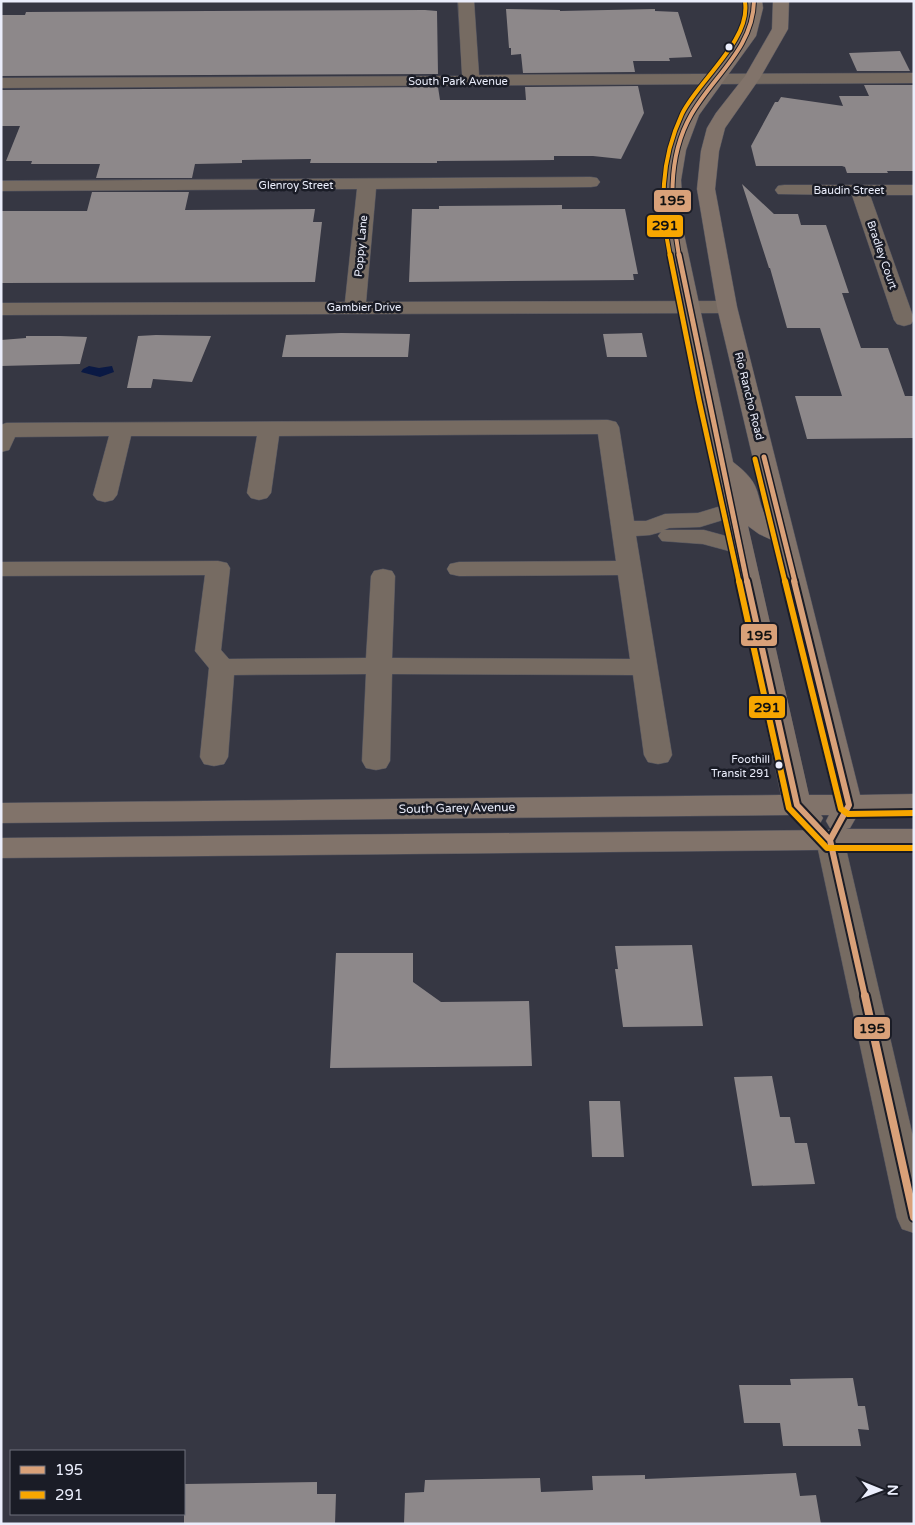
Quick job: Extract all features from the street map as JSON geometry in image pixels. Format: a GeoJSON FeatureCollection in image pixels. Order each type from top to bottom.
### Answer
{"type":"FeatureCollection","features":[{"type":"Feature","properties":{"kind":"main road"},"geometry":{"type":"LineString","coordinates":[[754,1],[755,8],[748,36],[691,115],[677,150],[672,180],[675,234],[721,464],[797,805],[830,840]]}},
{"type":"Feature","properties":{"kind":"main road","name":"Rio Rancho Road"},"geometry":{"type":"LineString","coordinates":[[781,1],[780,29],[752,78],[722,117],[716,128],[710,151],[706,189],[727,307],[848,805]]}},
{"type":"Feature","properties":{"kind":"main road"},"geometry":{"type":"LineString","coordinates":[[704,380],[745,380]]}},
{"type":"Feature","properties":{"kind":"main road"},"geometry":{"type":"LineString","coordinates":[[721,464],[738,476],[745,486],[754,518],[763,527],[784,536]]}},
{"type":"Feature","properties":{"kind":"main road","name":"South Garey Avenue"},"geometry":{"type":"LineString","coordinates":[[1,813],[914,804]]}},
{"type":"Feature","properties":{"kind":"main road"},"geometry":{"type":"LineString","coordinates":[[830,840],[848,805]]}},
{"type":"Feature","properties":{"kind":"main road"},"geometry":{"type":"LineString","coordinates":[[1,848],[914,839]]}},
{"type":"Feature","properties":{"kind":"street"},"geometry":{"type":"LineString","coordinates":[[466,1],[471,81]]}},
{"type":"Feature","properties":{"kind":"street","name":"South Park Avenue"},"geometry":{"type":"LineString","coordinates":[[1,84],[914,78]]}},
{"type":"Feature","properties":{"kind":"street","name":"Glenroy Street"},"geometry":{"type":"LineString","coordinates":[[1,186],[591,182]]}},
{"type":"Feature","properties":{"kind":"street","name":"Poppy Lane"},"geometry":{"type":"LineString","coordinates":[[356,307],[367,184]]}},
{"type":"Feature","properties":{"kind":"street","name":"Baudin Street"},"geometry":{"type":"LineString","coordinates":[[784,190],[914,190]]}},
{"type":"Feature","properties":{"kind":"street","name":"Bradley Court"},"geometry":{"type":"LineString","coordinates":[[859,190],[904,320]]}},
{"type":"Feature","properties":{"kind":"street","name":"Gambier Drive"},"geometry":{"type":"LineString","coordinates":[[1,310],[356,307],[727,307]]}},
{"type":"Feature","properties":{"kind":"street"},"geometry":{"type":"LineString","coordinates":[[1,446],[6,430],[608,427],[658,755]]}},
{"type":"Feature","properties":{"kind":"street"},"geometry":{"type":"LineString","coordinates":[[105,494],[122,429]]}},
{"type":"Feature","properties":{"kind":"street"},"geometry":{"type":"LineString","coordinates":[[259,493],[269,429]]}},
{"type":"Feature","properties":{"kind":"street"},"geometry":{"type":"LineString","coordinates":[[624,529],[650,528],[665,521],[700,520],[731,510]]}},
{"type":"Feature","properties":{"kind":"street"},"geometry":{"type":"LineString","coordinates":[[650,528],[668,536],[704,537],[740,547]]}},
{"type":"Feature","properties":{"kind":"street"},"geometry":{"type":"LineString","coordinates":[[1,569],[218,568],[208,651],[222,667],[214,756]]}},
{"type":"Feature","properties":{"kind":"street"},"geometry":{"type":"LineString","coordinates":[[458,568],[628,568]]}},
{"type":"Feature","properties":{"kind":"street"},"geometry":{"type":"LineString","coordinates":[[376,761],[383,576]]}},
{"type":"Feature","properties":{"kind":"street"},"geometry":{"type":"LineString","coordinates":[[222,667],[646,667]]}},
{"type":"Feature","properties":{"kind":"street"},"geometry":{"type":"LineString","coordinates":[[830,840],[914,1218]]}},
{"type":"Feature","properties":{"kind":"water"},"geometry":{"type":"Polygon","coordinates":[[[89,366],[99,368],[112,366],[114,372],[100,377],[81,372],[89,366]]]}},
{"type":"Feature","properties":{"kind":"building"},"geometry":{"type":"Polygon","coordinates":[[[506,9],[560,11],[655,9],[655,11],[678,12],[692,57],[669,58],[670,61],[633,61],[635,72],[523,73],[521,54],[511,55],[511,48],[509,48],[506,9]]]}},
{"type":"Feature","properties":{"kind":"building"},"geometry":{"type":"Polygon","coordinates":[[[437,11],[438,74],[1,76],[1,15],[25,15],[26,12],[437,11]]]}},
{"type":"Feature","properties":{"kind":"building"},"geometry":{"type":"Polygon","coordinates":[[[900,51],[910,71],[857,71],[849,53],[900,51]]]}},
{"type":"Feature","properties":{"kind":"building"},"geometry":{"type":"Polygon","coordinates":[[[864,85],[914,85],[914,171],[847,173],[845,167],[842,166],[756,166],[751,146],[775,102],[778,102],[781,97],[843,106],[839,96],[869,96],[864,85]]]}},
{"type":"Feature","properties":{"kind":"building"},"geometry":{"type":"Polygon","coordinates":[[[638,86],[644,113],[621,159],[593,156],[554,156],[554,160],[437,161],[437,163],[310,163],[311,159],[242,160],[242,163],[195,164],[192,178],[96,178],[100,164],[31,164],[32,161],[6,161],[20,126],[1,126],[1,90],[438,87],[440,100],[526,100],[525,87],[638,86]]]}},
{"type":"Feature","properties":{"kind":"building"},"geometry":{"type":"Polygon","coordinates":[[[742,184],[774,214],[798,214],[801,225],[826,225],[849,293],[842,293],[861,348],[888,348],[905,396],[914,396],[914,438],[807,439],[795,396],[842,396],[820,328],[787,328],[770,268],[742,184]]]}},
{"type":"Feature","properties":{"kind":"building"},"geometry":{"type":"Polygon","coordinates":[[[92,192],[189,192],[185,210],[315,209],[313,222],[322,222],[315,282],[1,283],[1,211],[87,211],[92,192]]]}},
{"type":"Feature","properties":{"kind":"building"},"geometry":{"type":"Polygon","coordinates":[[[562,205],[562,209],[625,209],[638,274],[633,274],[634,280],[409,282],[412,209],[439,209],[439,206],[562,205]]]}},
{"type":"Feature","properties":{"kind":"building"},"geometry":{"type":"Polygon","coordinates":[[[341,333],[410,334],[408,357],[282,357],[286,335],[341,333]]]}},
{"type":"Feature","properties":{"kind":"building"},"geometry":{"type":"Polygon","coordinates":[[[642,333],[647,357],[607,357],[603,334],[642,333]]]}},
{"type":"Feature","properties":{"kind":"building"},"geometry":{"type":"Polygon","coordinates":[[[26,336],[87,337],[80,364],[1,366],[1,340],[26,338],[26,336]]]}},
{"type":"Feature","properties":{"kind":"building"},"geometry":{"type":"Polygon","coordinates":[[[138,336],[211,336],[192,382],[153,379],[151,388],[127,388],[138,336]]]}},
{"type":"Feature","properties":{"kind":"building"},"geometry":{"type":"Polygon","coordinates":[[[692,945],[703,1026],[623,1027],[615,969],[618,969],[615,946],[692,945]]]}},
{"type":"Feature","properties":{"kind":"building"},"geometry":{"type":"Polygon","coordinates":[[[336,953],[413,953],[413,982],[441,1002],[529,1001],[532,1066],[330,1068],[336,953]]]}},
{"type":"Feature","properties":{"kind":"building"},"geometry":{"type":"Polygon","coordinates":[[[772,1076],[780,1117],[790,1117],[795,1143],[807,1143],[815,1184],[752,1186],[734,1077],[772,1076]]]}},
{"type":"Feature","properties":{"kind":"building"},"geometry":{"type":"Polygon","coordinates":[[[589,1101],[620,1101],[624,1157],[592,1157],[589,1101]]]}},
{"type":"Feature","properties":{"kind":"building"},"geometry":{"type":"Polygon","coordinates":[[[853,1378],[858,1406],[865,1406],[869,1430],[858,1429],[861,1446],[783,1446],[780,1423],[744,1423],[739,1385],[791,1385],[790,1379],[853,1378]]]}},
{"type":"Feature","properties":{"kind":"building"},"geometry":{"type":"Polygon","coordinates":[[[796,1473],[800,1496],[816,1495],[821,1524],[404,1524],[405,1493],[424,1492],[425,1480],[540,1478],[541,1492],[593,1490],[592,1476],[645,1475],[645,1479],[796,1473]]]}},
{"type":"Feature","properties":{"kind":"building"},"geometry":{"type":"Polygon","coordinates":[[[317,1482],[317,1494],[336,1494],[335,1524],[184,1524],[185,1484],[317,1482]]]}},
{"type":"Feature","properties":{"kind":"transit line","name":"195"},"geometry":{"type":"LineString","coordinates":[[754,1],[754,15],[742,45],[692,113],[684,128],[678,146],[672,181],[675,230],[683,281],[797,805],[830,840]]}},
{"type":"Feature","properties":{"kind":"transit line","name":"291"},"geometry":{"type":"LineString","coordinates":[[745,2],[746,8],[740,32],[683,112],[669,148],[663,180],[666,236],[699,400],[789,808],[827,848],[914,848]]}},
{"type":"Feature","properties":{"kind":"transit line","name":"195"},"geometry":{"type":"LineString","coordinates":[[764,457],[849,805],[830,840]]}},
{"type":"Feature","properties":{"kind":"transit line","name":"291"},"geometry":{"type":"LineString","coordinates":[[755,459],[841,809],[848,814],[914,813]]}},
{"type":"Feature","properties":{"kind":"transit line","name":"195"},"geometry":{"type":"LineString","coordinates":[[830,840],[914,1217]]}},
{"type":"Feature","properties":{"kind":"place","name":"Foothill Transit 291"},"geometry":{"type":"Point","coordinates":[779,765]}}]}
